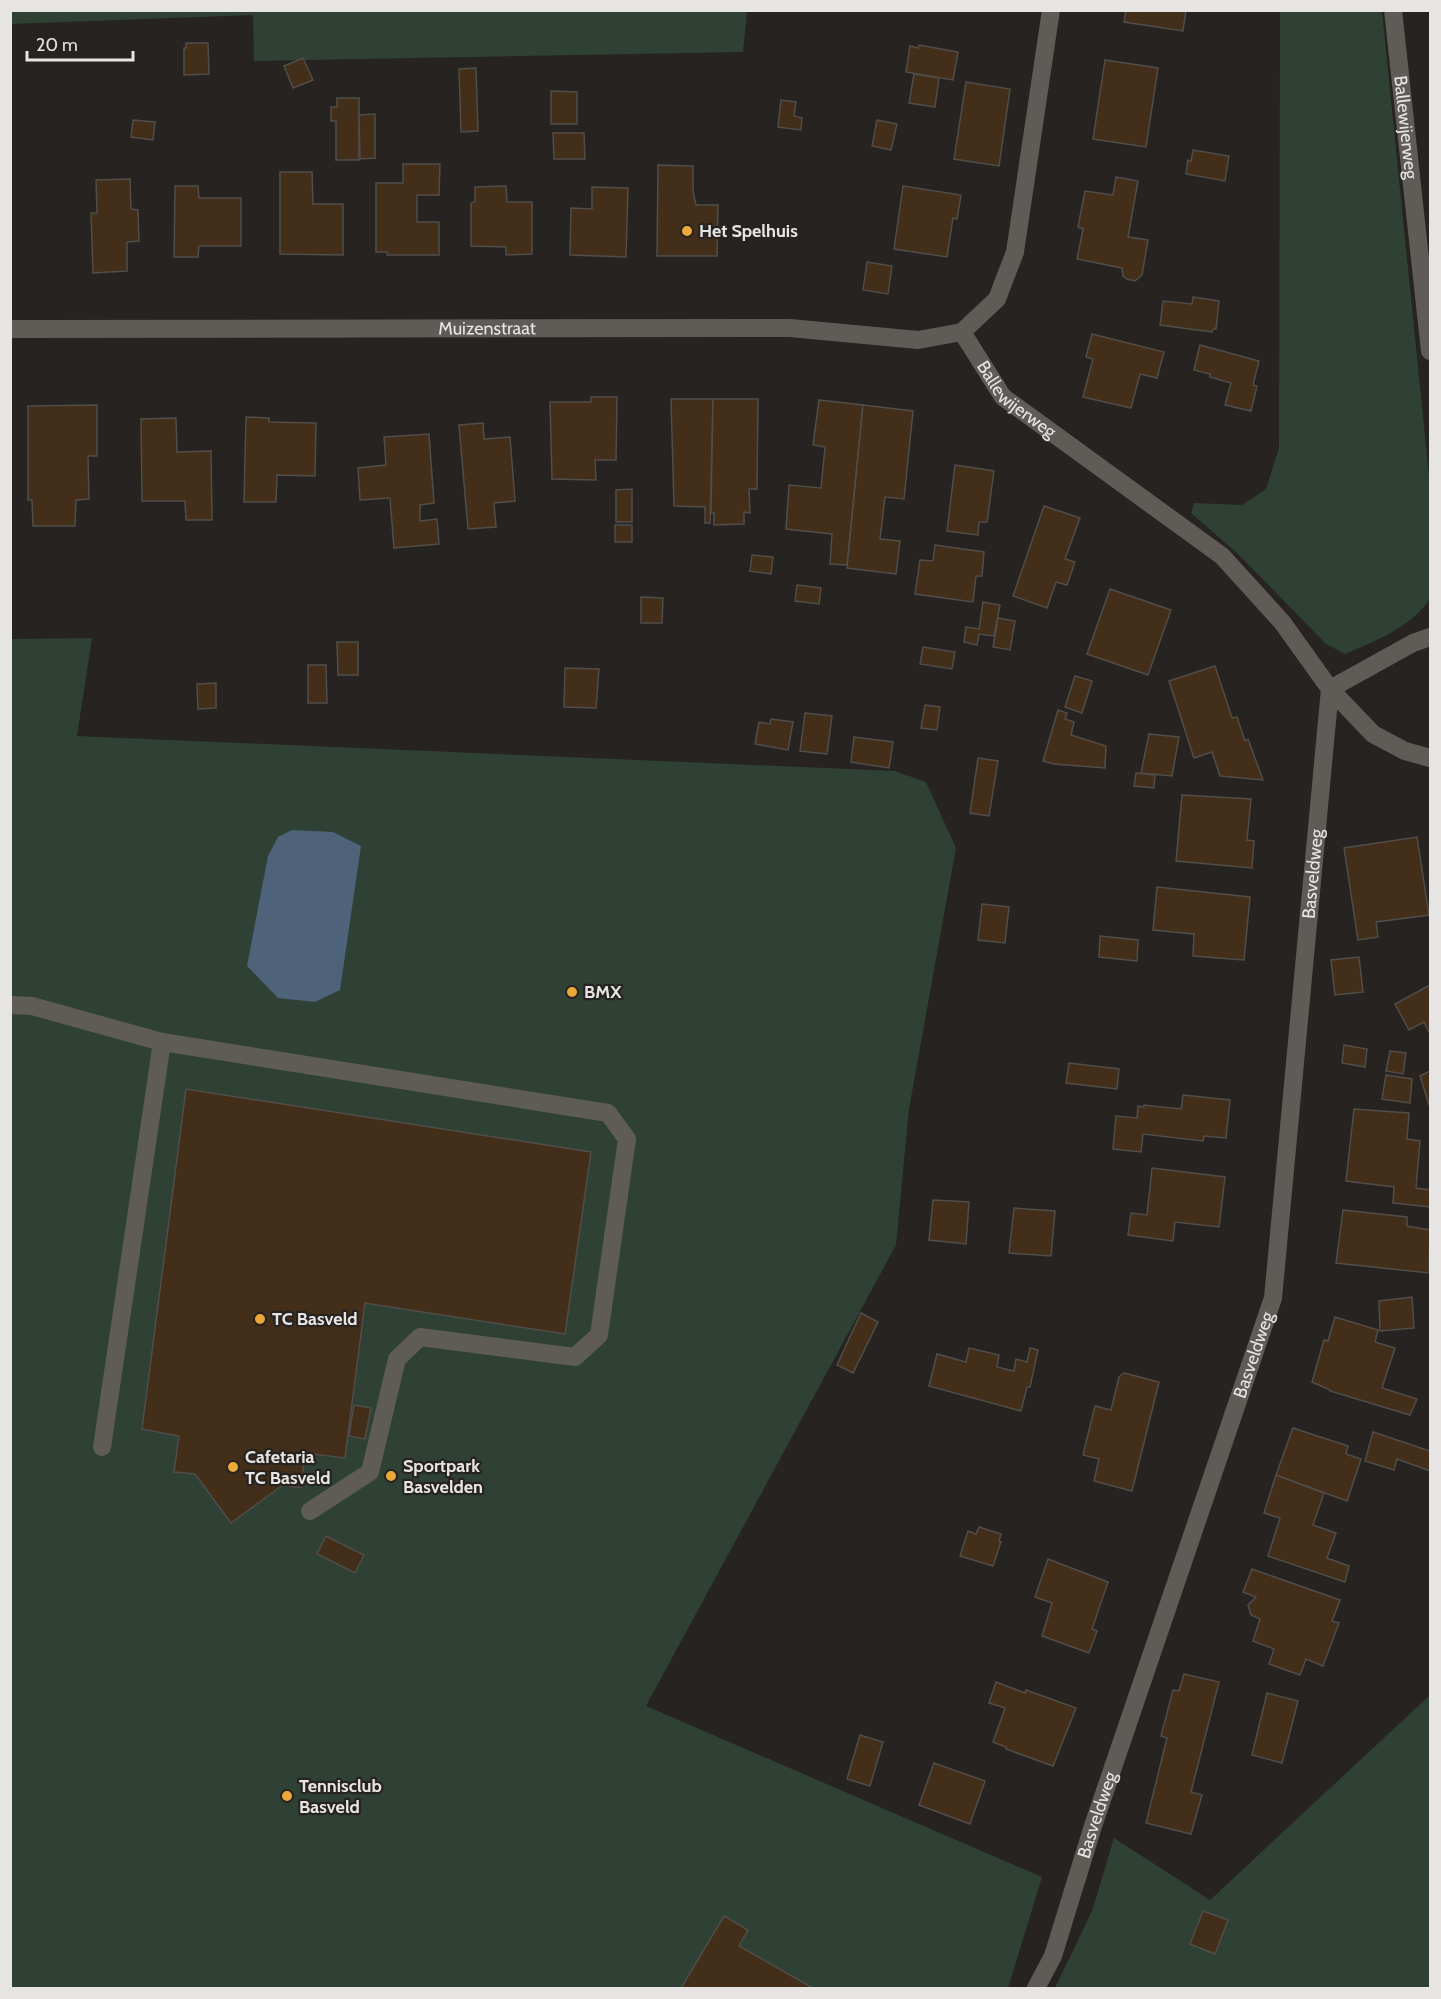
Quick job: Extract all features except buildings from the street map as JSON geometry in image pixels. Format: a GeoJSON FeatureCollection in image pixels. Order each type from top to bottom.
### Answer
{"type":"FeatureCollection","features":[{"type":"Feature","properties":{"kind":"street"},"geometry":{"type":"LineString","coordinates":[[962,332],[998,299],[1015,252],[1051,10]]}},
{"type":"Feature","properties":{"kind":"street","name":"Ballewijerweg"},"geometry":{"type":"LineString","coordinates":[[1393,10],[1431,351]]}},
{"type":"Feature","properties":{"kind":"street","name":"Muizenstraat"},"geometry":{"type":"LineString","coordinates":[[10,329],[790,328],[918,340],[962,332]]}},
{"type":"Feature","properties":{"kind":"street","name":"Ballewijerweg"},"geometry":{"type":"LineString","coordinates":[[962,332],[1003,397],[1222,556],[1282,622],[1330,689],[1373,734],[1405,750],[1431,758]]}},
{"type":"Feature","properties":{"kind":"street"},"geometry":{"type":"LineString","coordinates":[[1330,689],[1413,643],[1431,637]]}},
{"type":"Feature","properties":{"kind":"street","name":"Basveldweg"},"geometry":{"type":"LineString","coordinates":[[1036,1989],[1053,1956],[1097,1815],[1273,1298],[1330,689]]}},
{"type":"Feature","properties":{"kind":"street"},"geometry":{"type":"LineString","coordinates":[[10,1005],[32,1006],[162,1042],[608,1113],[627,1138],[599,1335],[575,1357],[420,1337],[397,1359],[370,1472],[310,1511]]}},
{"type":"Feature","properties":{"kind":"street"},"geometry":{"type":"LineString","coordinates":[[102,1447],[162,1042]]}},
{"type":"Feature","properties":{"kind":"green space"},"geometry":{"type":"Polygon","coordinates":[[[10,11],[747,11],[743,52],[254,61],[253,15],[11,24],[10,11]]]}},
{"type":"Feature","properties":{"kind":"green space"},"geometry":{"type":"Polygon","coordinates":[[[1280,11],[1382,11],[1430,486],[1430,599],[1413,618],[1403,625],[1345,654],[1326,644],[1238,554],[1191,513],[1194,503],[1242,505],[1266,489],[1279,448],[1280,11]]]}},
{"type":"Feature","properties":{"kind":"green space","name":"Sportpark Basvelden"},"geometry":{"type":"Polygon","coordinates":[[[92,638],[77,736],[895,771],[926,782],[956,848],[909,1109],[896,1245],[646,1706],[1042,1877],[1008,1988],[11,1988],[10,639],[92,638]]]}},
{"type":"Feature","properties":{"kind":"green space"},"geometry":{"type":"Polygon","coordinates":[[[1430,1695],[1430,1988],[1055,1988],[1092,1911],[1114,1838],[1210,1900],[1430,1695]]]}},
{"type":"Feature","properties":{"kind":"water"},"geometry":{"type":"Polygon","coordinates":[[[292,830],[333,832],[361,846],[340,990],[315,1002],[278,998],[247,966],[268,856],[278,837],[292,830]]]}},
{"type":"Feature","properties":{"kind":"place","name":"Het Spelhuis"},"geometry":{"type":"Point","coordinates":[687,231]}},
{"type":"Feature","properties":{"kind":"place","name":"BMX"},"geometry":{"type":"Point","coordinates":[572,992]}},
{"type":"Feature","properties":{"kind":"place","name":"TC Basveld"},"geometry":{"type":"Point","coordinates":[260,1319]}},
{"type":"Feature","properties":{"kind":"place","name":"Cafetaria TC Basveld"},"geometry":{"type":"Point","coordinates":[233,1467]}},
{"type":"Feature","properties":{"kind":"place","name":"Sportpark Basvelden"},"geometry":{"type":"Point","coordinates":[391,1476]}},
{"type":"Feature","properties":{"kind":"place","name":"Tennisclub Basveld"},"geometry":{"type":"Point","coordinates":[287,1796]}}]}
